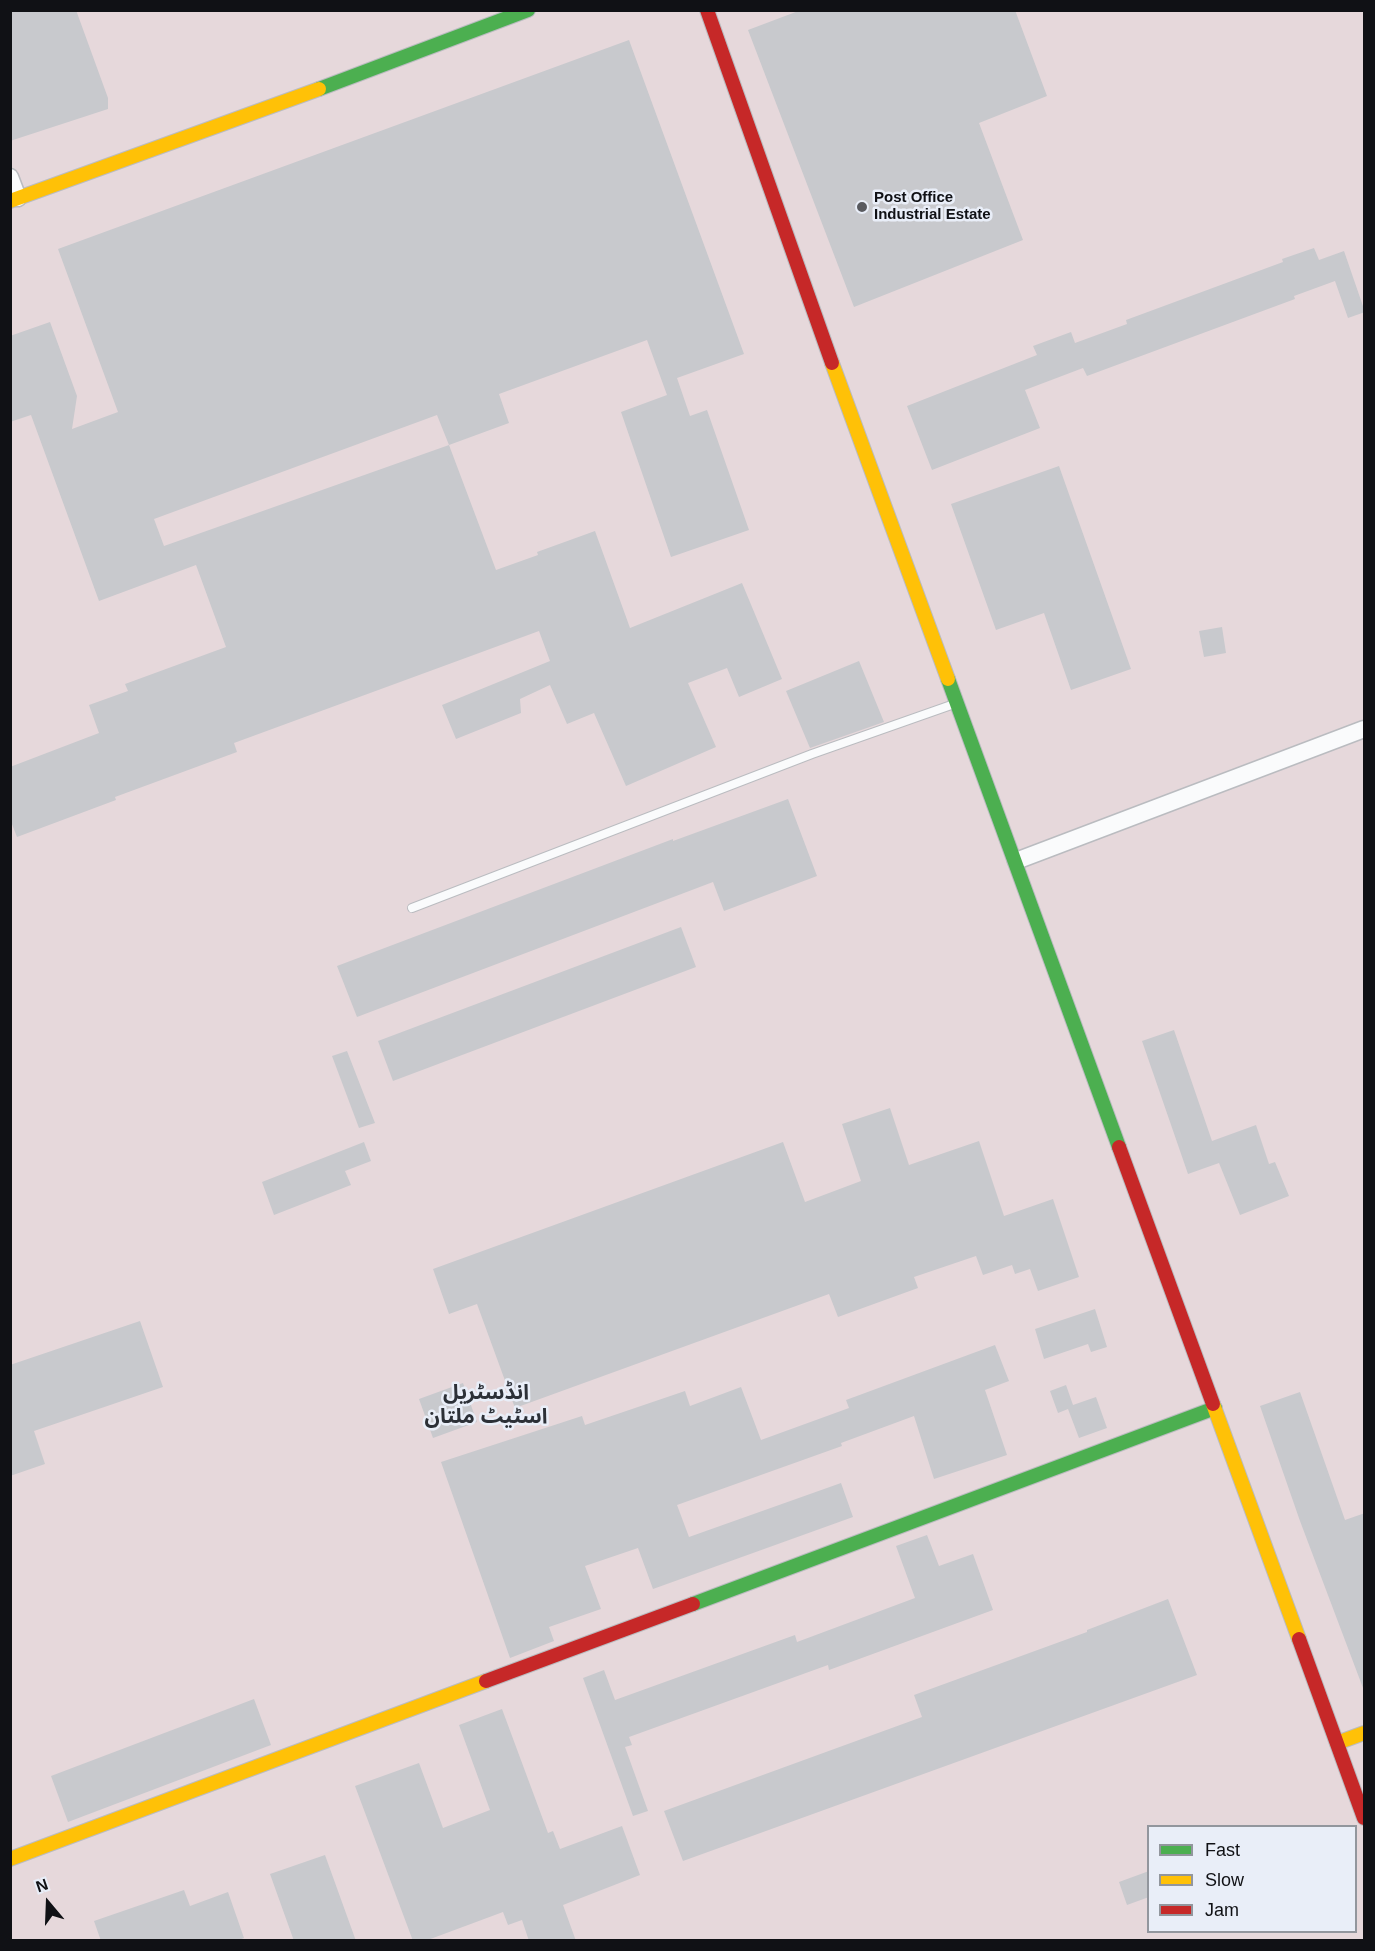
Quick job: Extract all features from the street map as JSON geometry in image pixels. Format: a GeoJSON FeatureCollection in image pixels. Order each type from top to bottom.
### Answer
{"type":"FeatureCollection","features":[{"type":"Feature","properties":{"kind":"street"},"geometry":{"type":"LineString","coordinates":[[10,177],[14,199],[386,65],[528,10]]}},
{"type":"Feature","properties":{"kind":"street"},"geometry":{"type":"LineString","coordinates":[[707,10],[841,387],[1365,1818]]}},
{"type":"Feature","properties":{"kind":"street"},"geometry":{"type":"LineString","coordinates":[[1016,861],[1365,729]]}},
{"type":"Feature","properties":{"kind":"street"},"geometry":{"type":"LineString","coordinates":[[10,1859],[1215,1408]]}},
{"type":"Feature","properties":{"kind":"street"},"geometry":{"type":"LineString","coordinates":[[1337,1743],[1365,1733]]}},
{"type":"Feature","properties":{"kind":"lane"},"geometry":{"type":"LineString","coordinates":[[412,908],[812,754],[957,703]]}},
{"type":"Feature","properties":{"kind":"shaded area"},"geometry":{"type":"Polygon","coordinates":[[[11,11],[1364,11],[1364,1940],[11,1940],[11,11]]]}},
{"type":"Feature","properties":{"kind":"building"},"geometry":{"type":"Polygon","coordinates":[[[10,10],[76,10],[108,98],[108,109],[10,141],[10,10]]]}},
{"type":"Feature","properties":{"kind":"building"},"geometry":{"type":"Polygon","coordinates":[[[801,10],[1015,10],[1047,96],[979,123],[1023,240],[854,307],[748,30],[801,10]]]}},
{"type":"Feature","properties":{"kind":"building"},"geometry":{"type":"Polygon","coordinates":[[[629,40],[744,354],[677,378],[690,416],[707,410],[749,530],[671,557],[621,412],[667,395],[647,340],[499,394],[509,423],[449,445],[496,570],[595,531],[630,628],[742,583],[782,679],[739,697],[727,668],[688,683],[716,747],[626,786],[594,713],[567,724],[550,685],[520,699],[521,713],[456,739],[442,705],[550,661],[539,631],[234,743],[237,752],[115,797],[116,800],[17,837],[10,819],[10,767],[99,733],[89,705],[128,691],[125,684],[226,647],[196,565],[99,601],[31,415],[10,422],[10,336],[50,322],[77,396],[72,429],[118,412],[58,249],[629,40]],[[437,415],[154,519],[164,546],[449,445],[437,415]]]}},
{"type":"Feature","properties":{"kind":"building"},"geometry":{"type":"Polygon","coordinates":[[[1314,248],[1319,260],[1344,251],[1365,312],[1348,318],[1335,281],[1294,296],[1295,299],[1087,376],[1083,368],[1025,390],[1040,428],[932,470],[907,406],[1037,355],[1033,346],[1071,332],[1075,343],[1127,324],[1126,320],[1283,262],[1282,259],[1314,248]]]}},
{"type":"Feature","properties":{"kind":"building"},"geometry":{"type":"Polygon","coordinates":[[[1059,466],[1131,669],[1071,690],[1044,613],[996,630],[951,504],[1059,466]]]}},
{"type":"Feature","properties":{"kind":"building"},"geometry":{"type":"Polygon","coordinates":[[[1222,627],[1226,653],[1204,657],[1199,631],[1222,627]]]}},
{"type":"Feature","properties":{"kind":"building"},"geometry":{"type":"Polygon","coordinates":[[[859,661],[884,722],[810,748],[786,691],[859,661]]]}},
{"type":"Feature","properties":{"kind":"building"},"geometry":{"type":"Polygon","coordinates":[[[788,799],[817,876],[724,911],[713,882],[357,1017],[337,966],[673,839],[673,841],[788,799]]]}},
{"type":"Feature","properties":{"kind":"building"},"geometry":{"type":"Polygon","coordinates":[[[681,927],[696,967],[393,1081],[378,1041],[681,927]]]}},
{"type":"Feature","properties":{"kind":"building"},"geometry":{"type":"Polygon","coordinates":[[[1174,1030],[1212,1141],[1256,1125],[1269,1164],[1275,1162],[1289,1196],[1240,1215],[1219,1163],[1188,1174],[1142,1041],[1174,1030]]]}},
{"type":"Feature","properties":{"kind":"building"},"geometry":{"type":"Polygon","coordinates":[[[347,1051],[375,1123],[359,1128],[332,1056],[347,1051]]]}},
{"type":"Feature","properties":{"kind":"building"},"geometry":{"type":"Polygon","coordinates":[[[890,1108],[909,1165],[979,1141],[1004,1216],[1053,1199],[1079,1277],[1038,1291],[1030,1269],[1015,1274],[1012,1265],[983,1275],[976,1256],[914,1277],[918,1288],[838,1317],[829,1294],[515,1408],[477,1304],[449,1314],[433,1269],[783,1142],[805,1202],[861,1181],[842,1124],[890,1108]]]}},
{"type":"Feature","properties":{"kind":"building"},"geometry":{"type":"Polygon","coordinates":[[[364,1142],[371,1161],[345,1171],[351,1185],[274,1215],[262,1182],[364,1142]]]}},
{"type":"Feature","properties":{"kind":"building"},"geometry":{"type":"Polygon","coordinates":[[[1095,1309],[1107,1347],[1091,1352],[1088,1344],[1044,1359],[1035,1329],[1095,1309]]]}},
{"type":"Feature","properties":{"kind":"building"},"geometry":{"type":"Polygon","coordinates":[[[140,1321],[163,1387],[34,1431],[45,1464],[10,1476],[10,1365],[140,1321]]]}},
{"type":"Feature","properties":{"kind":"building"},"geometry":{"type":"Polygon","coordinates":[[[995,1345],[1009,1381],[985,1390],[1007,1455],[934,1479],[914,1416],[841,1443],[842,1446],[677,1505],[689,1537],[841,1483],[853,1517],[653,1589],[638,1548],[585,1566],[601,1609],[549,1627],[554,1641],[510,1658],[441,1462],[582,1416],[585,1425],[685,1391],[690,1406],[741,1387],[761,1440],[849,1408],[846,1400],[995,1345]]]}},
{"type":"Feature","properties":{"kind":"building"},"geometry":{"type":"Polygon","coordinates":[[[463,1383],[477,1422],[433,1438],[419,1399],[463,1383]]]}},
{"type":"Feature","properties":{"kind":"building"},"geometry":{"type":"Polygon","coordinates":[[[1066,1385],[1073,1405],[1096,1397],[1107,1428],[1079,1438],[1068,1409],[1058,1413],[1050,1391],[1066,1385]]]}},
{"type":"Feature","properties":{"kind":"building"},"geometry":{"type":"Polygon","coordinates":[[[1300,1392],[1345,1520],[1365,1513],[1365,1687],[1363,1688],[1300,1521],[1260,1406],[1300,1392]]]}},
{"type":"Feature","properties":{"kind":"building"},"geometry":{"type":"Polygon","coordinates":[[[927,1535],[939,1566],[973,1554],[993,1610],[829,1670],[828,1665],[629,1737],[632,1745],[625,1747],[648,1811],[633,1816],[583,1678],[604,1670],[615,1700],[795,1635],[797,1642],[915,1598],[896,1546],[927,1535]]]}},
{"type":"Feature","properties":{"kind":"building"},"geometry":{"type":"Polygon","coordinates":[[[1168,1599],[1197,1675],[683,1861],[664,1811],[922,1717],[914,1695],[1087,1632],[1087,1630],[1168,1599]]]}},
{"type":"Feature","properties":{"kind":"building"},"geometry":{"type":"Polygon","coordinates":[[[254,1699],[271,1745],[68,1822],[51,1776],[254,1699]]]}},
{"type":"Feature","properties":{"kind":"building"},"geometry":{"type":"Polygon","coordinates":[[[502,1709],[548,1833],[553,1831],[560,1849],[622,1826],[640,1875],[563,1905],[576,1941],[529,1941],[522,1920],[508,1925],[503,1912],[425,1941],[413,1941],[355,1786],[419,1763],[443,1828],[490,1810],[459,1725],[502,1709]]]}},
{"type":"Feature","properties":{"kind":"building"},"geometry":{"type":"Polygon","coordinates":[[[325,1855],[356,1941],[294,1941],[270,1874],[325,1855]]]}},
{"type":"Feature","properties":{"kind":"building"},"geometry":{"type":"Polygon","coordinates":[[[1147,1872],[1147,1898],[1127,1905],[1119,1882],[1147,1872]]]}},
{"type":"Feature","properties":{"kind":"building"},"geometry":{"type":"Polygon","coordinates":[[[184,1890],[190,1906],[228,1892],[244,1938],[236,1941],[101,1941],[94,1921],[184,1890]]]}},
{"type":"Feature","properties":{"kind":"traffic: fast"},"geometry":{"type":"LineString","coordinates":[[319,89],[528,10]]}},
{"type":"Feature","properties":{"kind":"traffic: fast"},"geometry":{"type":"LineString","coordinates":[[948,679],[1119,1147]]}},
{"type":"Feature","properties":{"kind":"traffic: fast"},"geometry":{"type":"LineString","coordinates":[[693,1604],[1215,1408]]}},
{"type":"Feature","properties":{"kind":"traffic: slow"},"geometry":{"type":"LineString","coordinates":[[10,201],[319,89]]}},
{"type":"Feature","properties":{"kind":"traffic: slow"},"geometry":{"type":"LineString","coordinates":[[832,363],[948,679]]}},
{"type":"Feature","properties":{"kind":"traffic: slow"},"geometry":{"type":"LineString","coordinates":[[1213,1404],[1299,1639]]}},
{"type":"Feature","properties":{"kind":"traffic: slow"},"geometry":{"type":"LineString","coordinates":[[10,1859],[486,1681]]}},
{"type":"Feature","properties":{"kind":"traffic: slow"},"geometry":{"type":"LineString","coordinates":[[1337,1743],[1364,1733]]}},
{"type":"Feature","properties":{"kind":"traffic: jam"},"geometry":{"type":"LineString","coordinates":[[707,10],[832,363]]}},
{"type":"Feature","properties":{"kind":"traffic: jam"},"geometry":{"type":"LineString","coordinates":[[1119,1147],[1213,1404]]}},
{"type":"Feature","properties":{"kind":"traffic: jam"},"geometry":{"type":"LineString","coordinates":[[486,1681],[693,1604]]}},
{"type":"Feature","properties":{"kind":"traffic: jam"},"geometry":{"type":"LineString","coordinates":[[1299,1639],[1364,1818]]}},
{"type":"Feature","properties":{"kind":"place","name":"Post Office Industrial Estate"},"geometry":{"type":"Point","coordinates":[862,207]}},
{"type":"Feature","properties":{"kind":"district","name":"انڈسٹریل اسٹیٹ ملتان"},"geometry":{"type":"Point","coordinates":[486,1405]}}]}
